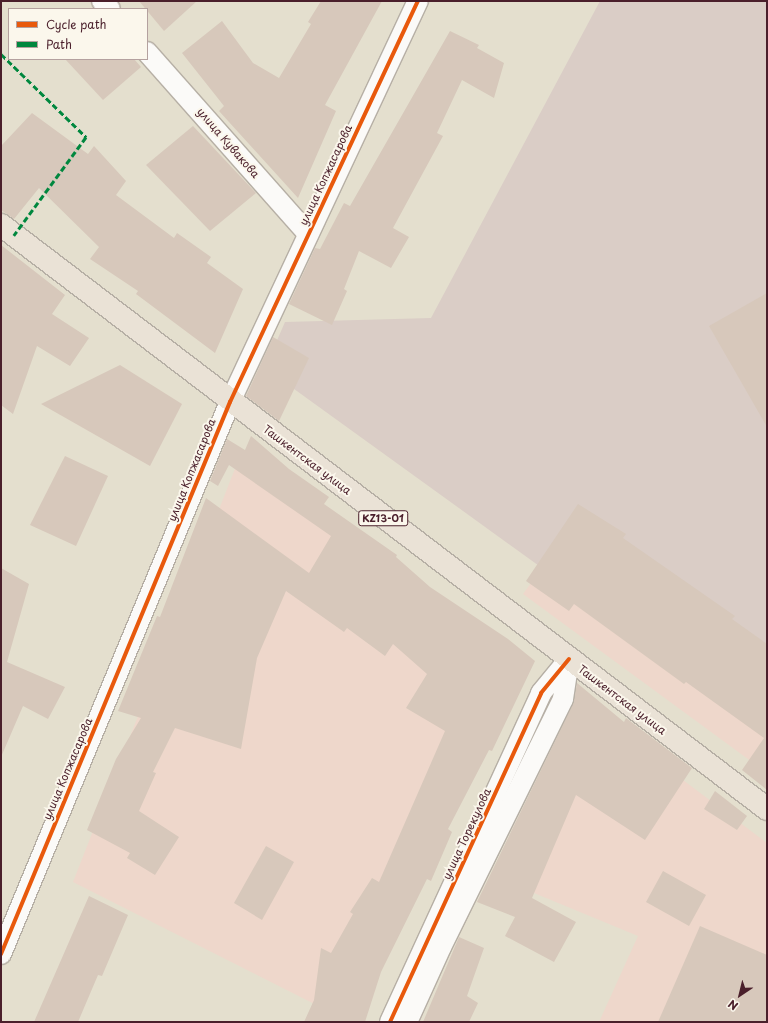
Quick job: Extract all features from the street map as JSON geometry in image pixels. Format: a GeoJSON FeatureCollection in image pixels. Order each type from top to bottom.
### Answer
{"type":"FeatureCollection","features":[{"type":"Feature","properties":{"kind":"main road","name":"Ташкентская улица"},"geometry":{"type":"LineString","coordinates":[[1,225],[230,402],[767,809]]}},
{"type":"Feature","properties":{"kind":"street","name":"улица Копжасарова"},"geometry":{"type":"LineString","coordinates":[[1,954],[230,402],[418,1]]}},
{"type":"Feature","properties":{"kind":"street","name":"улица Кувакова"},"geometry":{"type":"LineString","coordinates":[[148,53],[308,234]]}},
{"type":"Feature","properties":{"kind":"street","name":"улица Торекулова"},"geometry":{"type":"LineString","coordinates":[[390,1022],[541,693],[569,659]]}},
{"type":"Feature","properties":{"kind":"street"},"geometry":{"type":"LineString","coordinates":[[407,1022],[444,940],[563,699],[569,659]]}},
{"type":"Feature","properties":{"kind":"shaded area"},"geometry":{"type":"Polygon","coordinates":[[[600,1],[767,1],[767,645],[542,568],[265,368],[285,322],[431,318],[600,1]]]}},
{"type":"Feature","properties":{"kind":"shaded area"},"geometry":{"type":"Polygon","coordinates":[[[238,461],[512,679],[350,1022],[73,882],[238,461]]]}},
{"type":"Feature","properties":{"kind":"shaded area"},"geometry":{"type":"Polygon","coordinates":[[[584,511],[767,645],[767,773],[523,594],[584,511]]]}},
{"type":"Feature","properties":{"kind":"shaded area"},"geometry":{"type":"Polygon","coordinates":[[[587,708],[767,843],[767,1022],[599,1022],[638,936],[505,881],[587,708]]]}},
{"type":"Feature","properties":{"kind":"building"},"geometry":{"type":"Polygon","coordinates":[[[139,1],[197,1],[164,31],[148,12],[148,8],[145,8],[139,1]]]}},
{"type":"Feature","properties":{"kind":"building"},"geometry":{"type":"Polygon","coordinates":[[[321,1],[382,1],[325,105],[336,111],[298,198],[219,111],[224,106],[182,53],[222,21],[253,63],[279,78],[311,24],[308,22],[321,1]]]}},
{"type":"Feature","properties":{"kind":"building"},"geometry":{"type":"Polygon","coordinates":[[[450,31],[479,45],[477,48],[504,63],[494,98],[462,80],[437,133],[443,136],[393,228],[409,237],[391,268],[359,251],[344,289],[347,291],[332,325],[289,304],[315,248],[320,249],[344,203],[350,206],[450,31]]]}},
{"type":"Feature","properties":{"kind":"building"},"geometry":{"type":"Polygon","coordinates":[[[66,60],[135,60],[141,67],[103,100],[66,60]]]}},
{"type":"Feature","properties":{"kind":"building"},"geometry":{"type":"Polygon","coordinates":[[[32,113],[88,154],[94,146],[126,181],[116,195],[174,238],[177,233],[211,257],[207,263],[243,289],[215,353],[136,294],[138,291],[90,259],[99,247],[39,188],[14,219],[1,210],[1,146],[32,113]]]}},
{"type":"Feature","properties":{"kind":"building"},"geometry":{"type":"Polygon","coordinates":[[[193,126],[256,193],[210,231],[146,165],[193,126]]]}},
{"type":"Feature","properties":{"kind":"building"},"geometry":{"type":"Polygon","coordinates":[[[1,245],[65,295],[52,314],[89,338],[70,366],[37,346],[13,414],[1,405],[1,245]]]}},
{"type":"Feature","properties":{"kind":"building"},"geometry":{"type":"Polygon","coordinates":[[[767,293],[767,427],[709,326],[767,293]]]}},
{"type":"Feature","properties":{"kind":"building"},"geometry":{"type":"Polygon","coordinates":[[[273,337],[309,358],[279,421],[246,396],[273,337]]]}},
{"type":"Feature","properties":{"kind":"building"},"geometry":{"type":"Polygon","coordinates":[[[120,365],[182,404],[150,466],[41,404],[120,365]]]}},
{"type":"Feature","properties":{"kind":"building"},"geometry":{"type":"Polygon","coordinates":[[[251,436],[289,469],[329,497],[324,504],[397,555],[396,557],[430,587],[508,639],[535,661],[492,751],[489,750],[448,829],[452,832],[431,881],[427,879],[381,972],[365,1022],[304,1022],[314,1000],[321,948],[331,953],[353,914],[350,912],[372,878],[379,882],[445,731],[406,708],[427,674],[393,644],[385,656],[347,628],[344,632],[286,591],[257,658],[241,749],[175,728],[153,772],[156,773],[139,811],[179,837],[155,875],[127,858],[130,853],[87,830],[116,759],[141,718],[118,711],[157,616],[160,617],[206,498],[309,573],[331,536],[229,465],[218,486],[210,481],[227,439],[245,450],[251,436]]]}},
{"type":"Feature","properties":{"kind":"building"},"geometry":{"type":"Polygon","coordinates":[[[65,456],[108,476],[76,546],[30,525],[65,456]]]}},
{"type":"Feature","properties":{"kind":"building"},"geometry":{"type":"Polygon","coordinates":[[[578,504],[626,534],[623,538],[735,616],[732,619],[767,644],[767,790],[742,770],[764,738],[686,682],[684,684],[574,604],[569,611],[526,581],[578,504]]]}},
{"type":"Feature","properties":{"kind":"building"},"geometry":{"type":"Polygon","coordinates":[[[1,568],[29,584],[7,662],[65,687],[48,719],[23,706],[1,757],[1,568]]]}},
{"type":"Feature","properties":{"kind":"building"},"geometry":{"type":"Polygon","coordinates":[[[577,683],[624,722],[626,718],[692,768],[645,840],[576,795],[532,898],[576,922],[554,962],[505,936],[515,917],[477,902],[573,704],[577,683]]]}},
{"type":"Feature","properties":{"kind":"building"},"geometry":{"type":"Polygon","coordinates":[[[715,791],[747,816],[737,830],[704,809],[715,791]]]}},
{"type":"Feature","properties":{"kind":"building"},"geometry":{"type":"Polygon","coordinates":[[[266,846],[294,862],[262,920],[234,903],[266,846]]]}},
{"type":"Feature","properties":{"kind":"building"},"geometry":{"type":"Polygon","coordinates":[[[663,871],[706,895],[689,926],[646,902],[663,871]]]}},
{"type":"Feature","properties":{"kind":"building"},"geometry":{"type":"Polygon","coordinates":[[[89,896],[128,915],[102,976],[98,975],[78,1022],[34,1022],[89,896]]]}},
{"type":"Feature","properties":{"kind":"building"},"geometry":{"type":"Polygon","coordinates":[[[700,926],[767,955],[767,1022],[658,1022],[700,926]]]}},
{"type":"Feature","properties":{"kind":"building"},"geometry":{"type":"Polygon","coordinates":[[[459,937],[484,948],[467,996],[478,1003],[469,1022],[423,1022],[459,937]]]}},
{"type":"Feature","properties":{"kind":"marked path"},"geometry":{"type":"LineString","coordinates":[[1,54],[86,137],[14,235]]}},
{"type":"Feature","properties":{"kind":"cycle path"},"geometry":{"type":"LineString","coordinates":[[1,954],[230,402],[418,1]]}},
{"type":"Feature","properties":{"kind":"cycle path"},"geometry":{"type":"LineString","coordinates":[[390,1022],[541,693],[569,659]]}}]}
